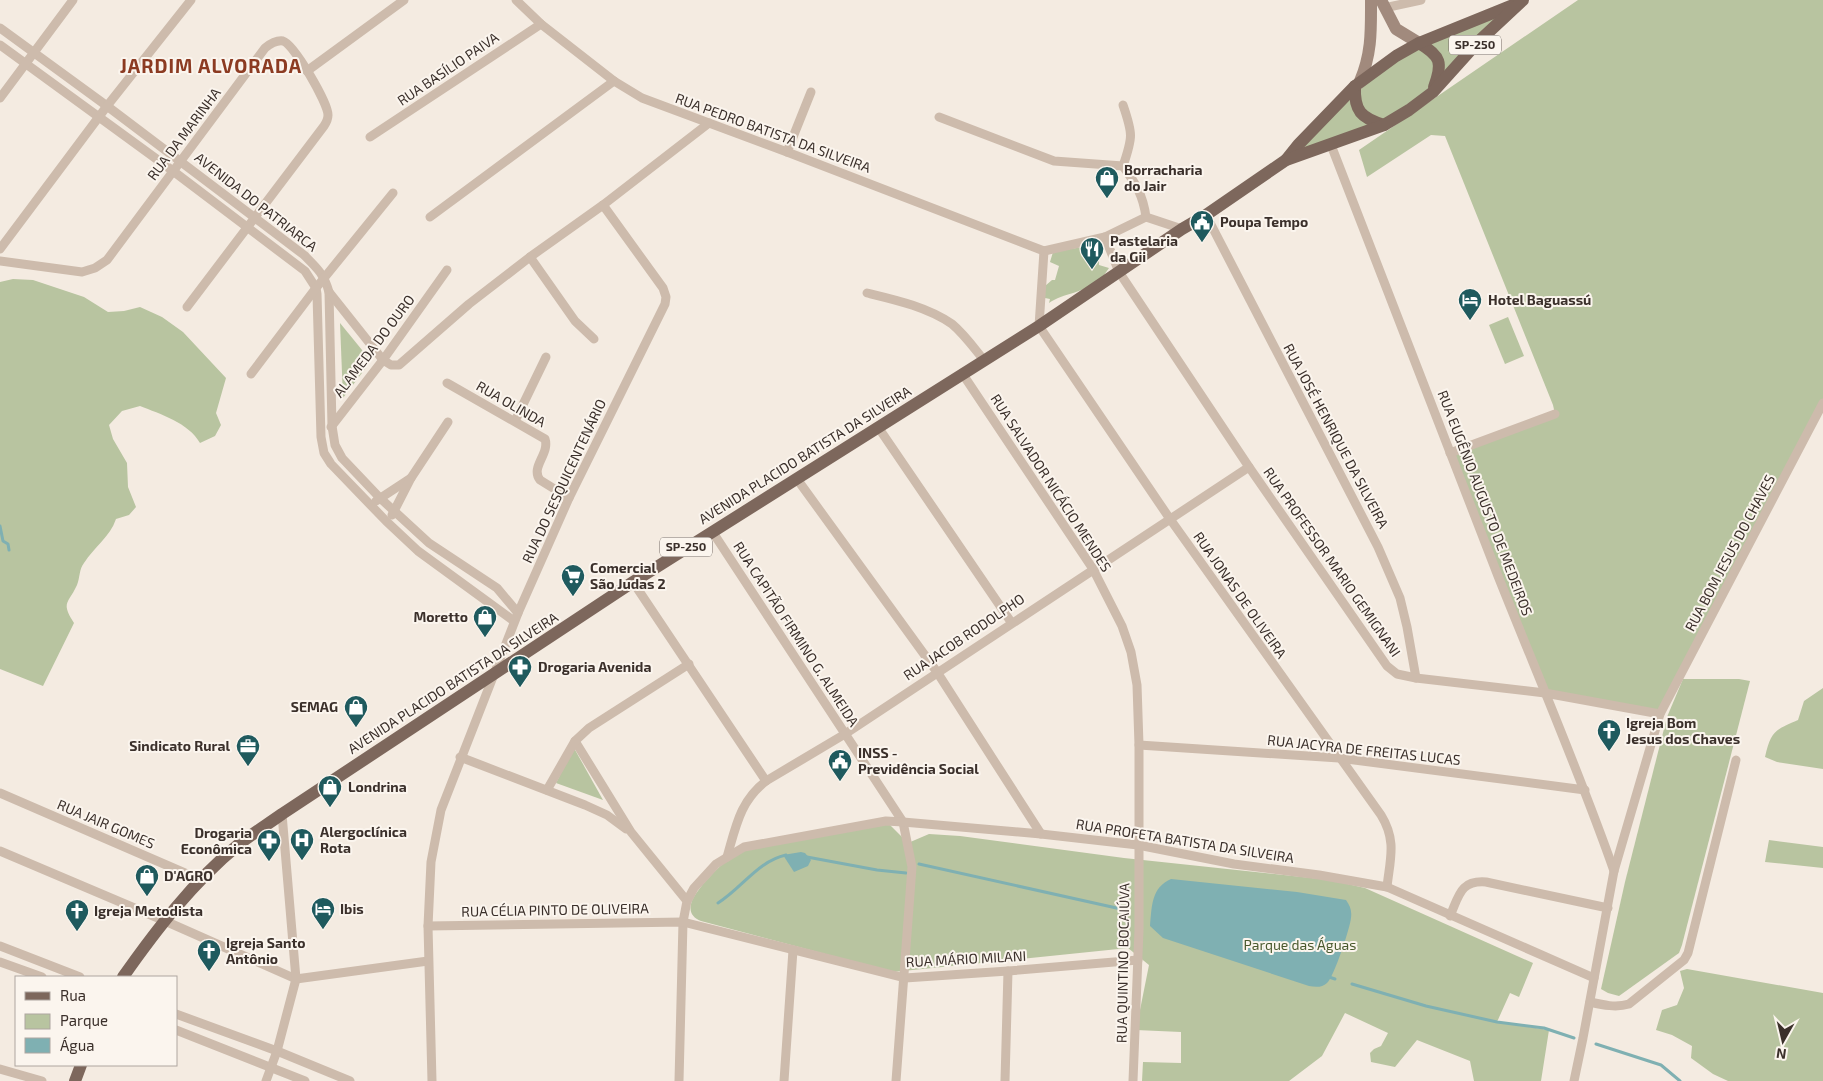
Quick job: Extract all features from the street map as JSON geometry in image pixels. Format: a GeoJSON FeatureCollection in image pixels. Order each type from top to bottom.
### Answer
{"type":"FeatureCollection","features":[{"type":"Feature","properties":{"kind":"main road"},"geometry":{"type":"LineString","coordinates":[[1371,0],[1370,51],[1367,65],[1358,84],[1356,104],[1359,111],[1366,118],[1384,125]]}},
{"type":"Feature","properties":{"kind":"main road","name":"AVENIDA PLACIDO BATISTA DA SILVEIRA"},"geometry":{"type":"LineString","coordinates":[[1286,160],[1298,145],[1358,84],[1396,56],[1419,43],[1522,1]]}},
{"type":"Feature","properties":{"kind":"main road","name":"AVENIDA PLACIDO BATISTA DA SILVEIRA"},"geometry":{"type":"LineString","coordinates":[[124,976],[165,921],[201,880],[239,845],[282,814],[712,531],[1038,326],[1286,160],[1384,125],[1432,92],[1478,42],[1522,1]]}},
{"type":"Feature","properties":{"kind":"main road"},"geometry":{"type":"LineString","coordinates":[[1383,4],[1396,29],[1433,52],[1438,59],[1440,67],[1439,76],[1432,92]]}},
{"type":"Feature","properties":{"kind":"main road"},"geometry":{"type":"LineString","coordinates":[[75,1081],[81,1066]]}},
{"type":"Feature","properties":{"kind":"street"},"geometry":{"type":"LineString","coordinates":[[0,98],[73,0]]}},
{"type":"Feature","properties":{"kind":"street"},"geometry":{"type":"LineString","coordinates":[[0,249],[106,106],[191,0]]}},
{"type":"Feature","properties":{"kind":"street"},"geometry":{"type":"LineString","coordinates":[[187,306],[324,126],[328,116],[327,108],[308,71],[404,0]]}},
{"type":"Feature","properties":{"kind":"street","name":"RUA PEDRO BATISTA DA SILVEIRA"},"geometry":{"type":"LineString","coordinates":[[516,0],[541,24],[614,81],[642,98],[1044,251]]}},
{"type":"Feature","properties":{"kind":"street"},"geometry":{"type":"LineString","coordinates":[[1383,4],[1421,0]]}},
{"type":"Feature","properties":{"kind":"street","name":"RUA BASÍLIO PAIVA"},"geometry":{"type":"LineString","coordinates":[[370,137],[541,24]]}},
{"type":"Feature","properties":{"kind":"street","name":"AVENIDA DO PATRIARCA"},"geometry":{"type":"LineString","coordinates":[[0,28],[304,255],[325,278],[329,292],[332,426],[335,446],[342,458],[380,498],[428,543],[497,588],[516,617]]}},
{"type":"Feature","properties":{"kind":"street","name":"RUA DA MARINHA"},"geometry":{"type":"LineString","coordinates":[[0,261],[82,272],[96,268],[107,260],[265,48],[276,41],[282,41],[287,44],[308,71]]}},
{"type":"Feature","properties":{"kind":"street","name":"AVENIDA DO PATRIARCA"},"geometry":{"type":"LineString","coordinates":[[0,45],[173,171],[305,271],[316,291]]}},
{"type":"Feature","properties":{"kind":"street"},"geometry":{"type":"LineString","coordinates":[[430,216],[614,81]]}},
{"type":"Feature","properties":{"kind":"street"},"geometry":{"type":"LineString","coordinates":[[788,152],[811,92]]}},
{"type":"Feature","properties":{"kind":"street"},"geometry":{"type":"LineString","coordinates":[[1123,105],[1131,126],[1131,141],[1123,166]]}},
{"type":"Feature","properties":{"kind":"street"},"geometry":{"type":"LineString","coordinates":[[939,117],[1054,161],[1123,166]]}},
{"type":"Feature","properties":{"kind":"street"},"geometry":{"type":"LineString","coordinates":[[316,291],[329,292],[383,360],[391,365],[399,365],[469,304],[530,257],[603,205],[709,123]]}},
{"type":"Feature","properties":{"kind":"street","name":"RUA EUGÊNIO AUGUSTO DE MEDEIROS"},"geometry":{"type":"LineString","coordinates":[[1332,145],[1450,453],[1585,790],[1614,871]]}},
{"type":"Feature","properties":{"kind":"street"},"geometry":{"type":"LineString","coordinates":[[1123,166],[1137,186],[1144,201],[1146,218]]}},
{"type":"Feature","properties":{"kind":"street"},"geometry":{"type":"LineString","coordinates":[[251,374],[392,193]]}},
{"type":"Feature","properties":{"kind":"street","name":"RUA DO SESQUICENTENÁRIO"},"geometry":{"type":"LineString","coordinates":[[432,1081],[428,926],[431,862],[441,810],[516,617],[569,498],[665,304],[666,297],[663,288],[603,205]]}},
{"type":"Feature","properties":{"kind":"street","name":"RUA JOSÉ HENRIQUE DA SILVEIRA"},"geometry":{"type":"LineString","coordinates":[[1206,215],[1378,547],[1400,598],[1416,678]]}},
{"type":"Feature","properties":{"kind":"street"},"geometry":{"type":"LineString","coordinates":[[1038,326],[1044,251],[1105,237],[1146,218],[1182,229]]}},
{"type":"Feature","properties":{"kind":"street","name":"RUA PROFESSOR MARIO GEMIGNANI"},"geometry":{"type":"LineString","coordinates":[[1105,237],[1119,272],[1249,467],[1387,666],[1397,674],[1416,678],[1545,693],[1660,714]]}},
{"type":"Feature","properties":{"kind":"street"},"geometry":{"type":"LineString","coordinates":[[530,257],[575,321],[594,339]]}},
{"type":"Feature","properties":{"kind":"street","name":"ALAMEDA DO OURO"},"geometry":{"type":"LineString","coordinates":[[321,437],[332,426],[383,360],[447,270]]}},
{"type":"Feature","properties":{"kind":"street"},"geometry":{"type":"LineString","coordinates":[[316,291],[321,437],[324,453],[331,464],[370,506],[418,551],[516,617]]}},
{"type":"Feature","properties":{"kind":"street"},"geometry":{"type":"LineString","coordinates":[[867,293],[918,308],[941,318],[962,333],[983,360]]}},
{"type":"Feature","properties":{"kind":"street","name":"RUA JONAS DE OLIVEIRA"},"geometry":{"type":"LineString","coordinates":[[1038,326],[1170,519],[1389,828],[1391,857],[1386,887]]}},
{"type":"Feature","properties":{"kind":"street"},"geometry":{"type":"LineString","coordinates":[[515,421],[546,357]]}},
{"type":"Feature","properties":{"kind":"street","name":"RUA SALVADOR NICÁCIO MENDES"},"geometry":{"type":"LineString","coordinates":[[962,373],[1093,569],[1122,626],[1131,652],[1137,685],[1139,745],[1138,845]]}},
{"type":"Feature","properties":{"kind":"street","name":"RUA OLINDA"},"geometry":{"type":"LineString","coordinates":[[447,383],[546,439],[546,447],[537,476],[540,480],[569,498]]}},
{"type":"Feature","properties":{"kind":"street","name":"RUA BOM JESUS DO CHAVES"},"geometry":{"type":"LineString","coordinates":[[1574,1081],[1614,871],[1660,714],[1823,404]]}},
{"type":"Feature","properties":{"kind":"street"},"geometry":{"type":"LineString","coordinates":[[1450,453],[1556,414]]}},
{"type":"Feature","properties":{"kind":"street"},"geometry":{"type":"LineString","coordinates":[[386,521],[394,512],[411,478],[448,422]]}},
{"type":"Feature","properties":{"kind":"street"},"geometry":{"type":"LineString","coordinates":[[878,428],[1011,622]]}},
{"type":"Feature","properties":{"kind":"street","name":"RUA JACOB RODOLPHO"},"geometry":{"type":"LineString","coordinates":[[727,857],[736,823],[744,804],[754,790],[766,781],[844,734],[1011,622],[1249,467]]}},
{"type":"Feature","properties":{"kind":"street"},"geometry":{"type":"LineString","coordinates":[[370,506],[411,478]]}},
{"type":"Feature","properties":{"kind":"street"},"geometry":{"type":"LineString","coordinates":[[797,479],[937,672],[1040,834]]}},
{"type":"Feature","properties":{"kind":"street","name":"RUA CAPITÃO FIRMINO G. ALMEIDA"},"geometry":{"type":"LineString","coordinates":[[712,531],[903,822],[912,867],[896,1081]]}},
{"type":"Feature","properties":{"kind":"street"},"geometry":{"type":"LineString","coordinates":[[633,582],[766,781]]}},
{"type":"Feature","properties":{"kind":"street"},"geometry":{"type":"LineString","coordinates":[[547,790],[575,741],[589,728],[689,664]]}},
{"type":"Feature","properties":{"kind":"street"},"geometry":{"type":"LineString","coordinates":[[575,741],[631,832],[687,901],[682,922],[679,1081]]}},
{"type":"Feature","properties":{"kind":"street","name":"RUA JACYRA DE FREITAS LUCAS"},"geometry":{"type":"LineString","coordinates":[[1139,745],[1339,758],[1585,790]]}},
{"type":"Feature","properties":{"kind":"street"},"geometry":{"type":"LineString","coordinates":[[460,757],[607,814],[631,832]]}},
{"type":"Feature","properties":{"kind":"street"},"geometry":{"type":"LineString","coordinates":[[1590,1002],[1621,1007],[1629,1004],[1684,960],[1688,953],[1736,760]]}},
{"type":"Feature","properties":{"kind":"street","name":"RUA JAIR GOMES"},"geometry":{"type":"LineString","coordinates":[[0,793],[201,880]]}},
{"type":"Feature","properties":{"kind":"street"},"geometry":{"type":"LineString","coordinates":[[266,1081],[277,1051],[296,979],[282,814]]}},
{"type":"Feature","properties":{"kind":"street","name":"RUA PROFETA BATISTA DA SILVEIRA"},"geometry":{"type":"LineString","coordinates":[[687,901],[694,888],[716,864],[744,847],[886,821],[903,822],[1138,845],[1234,864],[1319,875],[1386,887],[1594,978]]}},
{"type":"Feature","properties":{"kind":"street","name":"RUA QUINTINO BOCAIÚVA"},"geometry":{"type":"LineString","coordinates":[[1133,1081],[1139,930],[1138,845]]}},
{"type":"Feature","properties":{"kind":"street"},"geometry":{"type":"LineString","coordinates":[[0,851],[296,979],[428,961]]}},
{"type":"Feature","properties":{"kind":"street"},"geometry":{"type":"LineString","coordinates":[[1450,916],[1464,887],[1468,883],[1475,881],[1608,908]]}},
{"type":"Feature","properties":{"kind":"street","name":"RUA CÉLIA PINTO DE OLIVEIRA"},"geometry":{"type":"LineString","coordinates":[[428,926],[682,922]]}},
{"type":"Feature","properties":{"kind":"street","name":"RUA MÁRIO MILANI"},"geometry":{"type":"LineString","coordinates":[[682,922],[905,978],[1008,972],[1138,960]]}},
{"type":"Feature","properties":{"kind":"street"},"geometry":{"type":"LineString","coordinates":[[0,946],[77,976]]}},
{"type":"Feature","properties":{"kind":"street"},"geometry":{"type":"LineString","coordinates":[[784,1081],[793,950]]}},
{"type":"Feature","properties":{"kind":"street"},"geometry":{"type":"LineString","coordinates":[[0,962],[39,976]]}},
{"type":"Feature","properties":{"kind":"street"},"geometry":{"type":"LineString","coordinates":[[1005,1081],[1008,972]]}},
{"type":"Feature","properties":{"kind":"street"},"geometry":{"type":"LineString","coordinates":[[178,1015],[277,1051],[350,1081]]}},
{"type":"Feature","properties":{"kind":"street"},"geometry":{"type":"LineString","coordinates":[[178,1031],[305,1081]]}},
{"type":"Feature","properties":{"kind":"street"},"geometry":{"type":"LineString","coordinates":[[0,1069],[42,1081]]}},
{"type":"Feature","properties":{"kind":"green space"},"geometry":{"type":"Polygon","coordinates":[[[1578,0],[1823,0],[1823,403],[1660,714],[1545,693],[1450,453],[1555,414],[1553,405],[1445,136],[1431,135],[1367,177],[1359,150],[1578,0]]]}},
{"type":"Feature","properties":{"kind":"green space"},"geometry":{"type":"Polygon","coordinates":[[[1521,1],[1409,110],[1286,160],[1396,56],[1521,1]]]}},
{"type":"Feature","properties":{"kind":"green space"},"geometry":{"type":"Polygon","coordinates":[[[1105,243],[1099,256],[1099,265],[1109,268],[1102,277],[1087,288],[1049,303],[1050,299],[1045,298],[1045,286],[1052,280],[1055,280],[1059,266],[1050,262],[1053,252],[1105,243]]]}},
{"type":"Feature","properties":{"kind":"green space"},"geometry":{"type":"Polygon","coordinates":[[[13,279],[33,280],[84,297],[108,312],[140,307],[162,317],[183,332],[226,378],[216,413],[221,425],[215,436],[200,443],[189,430],[181,425],[140,406],[122,411],[109,425],[113,439],[127,463],[128,487],[136,507],[129,515],[116,519],[106,537],[82,565],[77,585],[67,603],[67,611],[74,623],[43,686],[0,669],[0,282],[13,279]]]}},
{"type":"Feature","properties":{"kind":"green space"},"geometry":{"type":"Polygon","coordinates":[[[1508,317],[1524,356],[1505,364],[1489,325],[1508,317]]]}},
{"type":"Feature","properties":{"kind":"green space"},"geometry":{"type":"Polygon","coordinates":[[[340,323],[371,361],[343,398],[340,323]]]}},
{"type":"Feature","properties":{"kind":"green space"},"geometry":{"type":"Polygon","coordinates":[[[1683,679],[1739,679],[1750,681],[1679,953],[1619,996],[1601,989],[1625,882],[1667,717],[1683,679]]]}},
{"type":"Feature","properties":{"kind":"green space"},"geometry":{"type":"Polygon","coordinates":[[[1823,688],[1823,769],[1777,762],[1765,757],[1769,742],[1775,732],[1798,720],[1804,701],[1823,688]]]}},
{"type":"Feature","properties":{"kind":"green space"},"geometry":{"type":"Polygon","coordinates":[[[574,748],[603,800],[556,783],[574,748]]]}},
{"type":"Feature","properties":{"kind":"green space","name":"Parque das Águas"},"geometry":{"type":"Polygon","coordinates":[[[888,823],[908,843],[929,834],[960,836],[1124,858],[1330,880],[1365,888],[1533,963],[1519,997],[1510,993],[1497,1022],[1549,1030],[1541,1081],[1474,1081],[1470,1061],[1417,1040],[1395,1067],[1371,1062],[1370,1053],[1381,1046],[1388,1033],[1345,1013],[1322,1056],[1289,1081],[1142,1081],[1143,1062],[1181,1063],[1181,1032],[1136,1030],[1149,965],[1128,948],[893,972],[701,921],[691,912],[691,904],[694,897],[706,881],[737,852],[747,846],[888,823]]]}},
{"type":"Feature","properties":{"kind":"green space"},"geometry":{"type":"Polygon","coordinates":[[[1769,840],[1823,847],[1823,868],[1765,862],[1769,840]]]}},
{"type":"Feature","properties":{"kind":"green space"},"geometry":{"type":"Polygon","coordinates":[[[1687,969],[1823,993],[1823,1081],[1728,1081],[1713,1074],[1691,1058],[1692,1046],[1672,1035],[1656,1030],[1662,1010],[1677,1005],[1684,988],[1680,971],[1687,969]]]}},
{"type":"Feature","properties":{"kind":"water"},"geometry":{"type":"Polygon","coordinates":[[[805,853],[811,860],[808,866],[794,872],[783,855],[805,853]]]}},
{"type":"Feature","properties":{"kind":"water"},"geometry":{"type":"Polygon","coordinates":[[[1171,879],[1297,892],[1346,900],[1351,910],[1350,923],[1330,979],[1323,986],[1309,986],[1163,938],[1150,926],[1151,911],[1156,893],[1164,883],[1171,879]]]}},
{"type":"Feature","properties":{"kind":"waterway"},"geometry":{"type":"LineString","coordinates":[[0,526],[3,541],[8,544],[9,550]]}},
{"type":"Feature","properties":{"kind":"waterway"},"geometry":{"type":"LineString","coordinates":[[718,903],[767,863],[786,855]]}},
{"type":"Feature","properties":{"kind":"waterway"},"geometry":{"type":"LineString","coordinates":[[807,857],[877,870],[906,873]]}},
{"type":"Feature","properties":{"kind":"waterway"},"geometry":{"type":"LineString","coordinates":[[919,864],[1121,909]]}},
{"type":"Feature","properties":{"kind":"waterway"},"geometry":{"type":"LineString","coordinates":[[1329,977],[1335,979]]}},
{"type":"Feature","properties":{"kind":"waterway"},"geometry":{"type":"LineString","coordinates":[[1352,984],[1426,1006],[1497,1022],[1544,1028],[1574,1038]]}},
{"type":"Feature","properties":{"kind":"waterway"},"geometry":{"type":"LineString","coordinates":[[1596,1044],[1661,1065],[1680,1081]]}},
{"type":"Feature","properties":{"kind":"place","name":"Borracharia do Jair"},"geometry":{"type":"Point","coordinates":[1107,199]}},
{"type":"Feature","properties":{"kind":"place","name":"Poupa Tempo"},"geometry":{"type":"Point","coordinates":[1202,243]}},
{"type":"Feature","properties":{"kind":"place","name":"Pastelaria da Gii"},"geometry":{"type":"Point","coordinates":[1092,270]}},
{"type":"Feature","properties":{"kind":"place","name":"Hotel Baguassú"},"geometry":{"type":"Point","coordinates":[1470,321]}},
{"type":"Feature","properties":{"kind":"place","name":"Comercial São Judas 2"},"geometry":{"type":"Point","coordinates":[573,597]}},
{"type":"Feature","properties":{"kind":"place","name":"Moretto"},"geometry":{"type":"Point","coordinates":[485,638]}},
{"type":"Feature","properties":{"kind":"place","name":"Drogaria Avenida"},"geometry":{"type":"Point","coordinates":[520,688]}},
{"type":"Feature","properties":{"kind":"place","name":"SEMAG"},"geometry":{"type":"Point","coordinates":[356,728]}},
{"type":"Feature","properties":{"kind":"place","name":"Igreja Bom Jesus dos Chaves"},"geometry":{"type":"Point","coordinates":[1609,752]}},
{"type":"Feature","properties":{"kind":"place","name":"Sindicato Rural"},"geometry":{"type":"Point","coordinates":[248,767]}},
{"type":"Feature","properties":{"kind":"place","name":"INSS - Previdência Social"},"geometry":{"type":"Point","coordinates":[840,782]}},
{"type":"Feature","properties":{"kind":"place","name":"Londrina"},"geometry":{"type":"Point","coordinates":[330,808]}},
{"type":"Feature","properties":{"kind":"place","name":"Alergoclínica Rota"},"geometry":{"type":"Point","coordinates":[302,861]}},
{"type":"Feature","properties":{"kind":"place","name":"Drogaria Econômica"},"geometry":{"type":"Point","coordinates":[269,862]}},
{"type":"Feature","properties":{"kind":"place","name":"D'AGRO"},"geometry":{"type":"Point","coordinates":[147,897]}},
{"type":"Feature","properties":{"kind":"place","name":"Ibis"},"geometry":{"type":"Point","coordinates":[323,930]}},
{"type":"Feature","properties":{"kind":"place","name":"Igreja Metodista"},"geometry":{"type":"Point","coordinates":[77,932]}},
{"type":"Feature","properties":{"kind":"place","name":"Igreja Santo Antônio"},"geometry":{"type":"Point","coordinates":[209,972]}},
{"type":"Feature","properties":{"kind":"district","name":"JARDIM ALVORADA"},"geometry":{"type":"Point","coordinates":[211,66]}}]}
